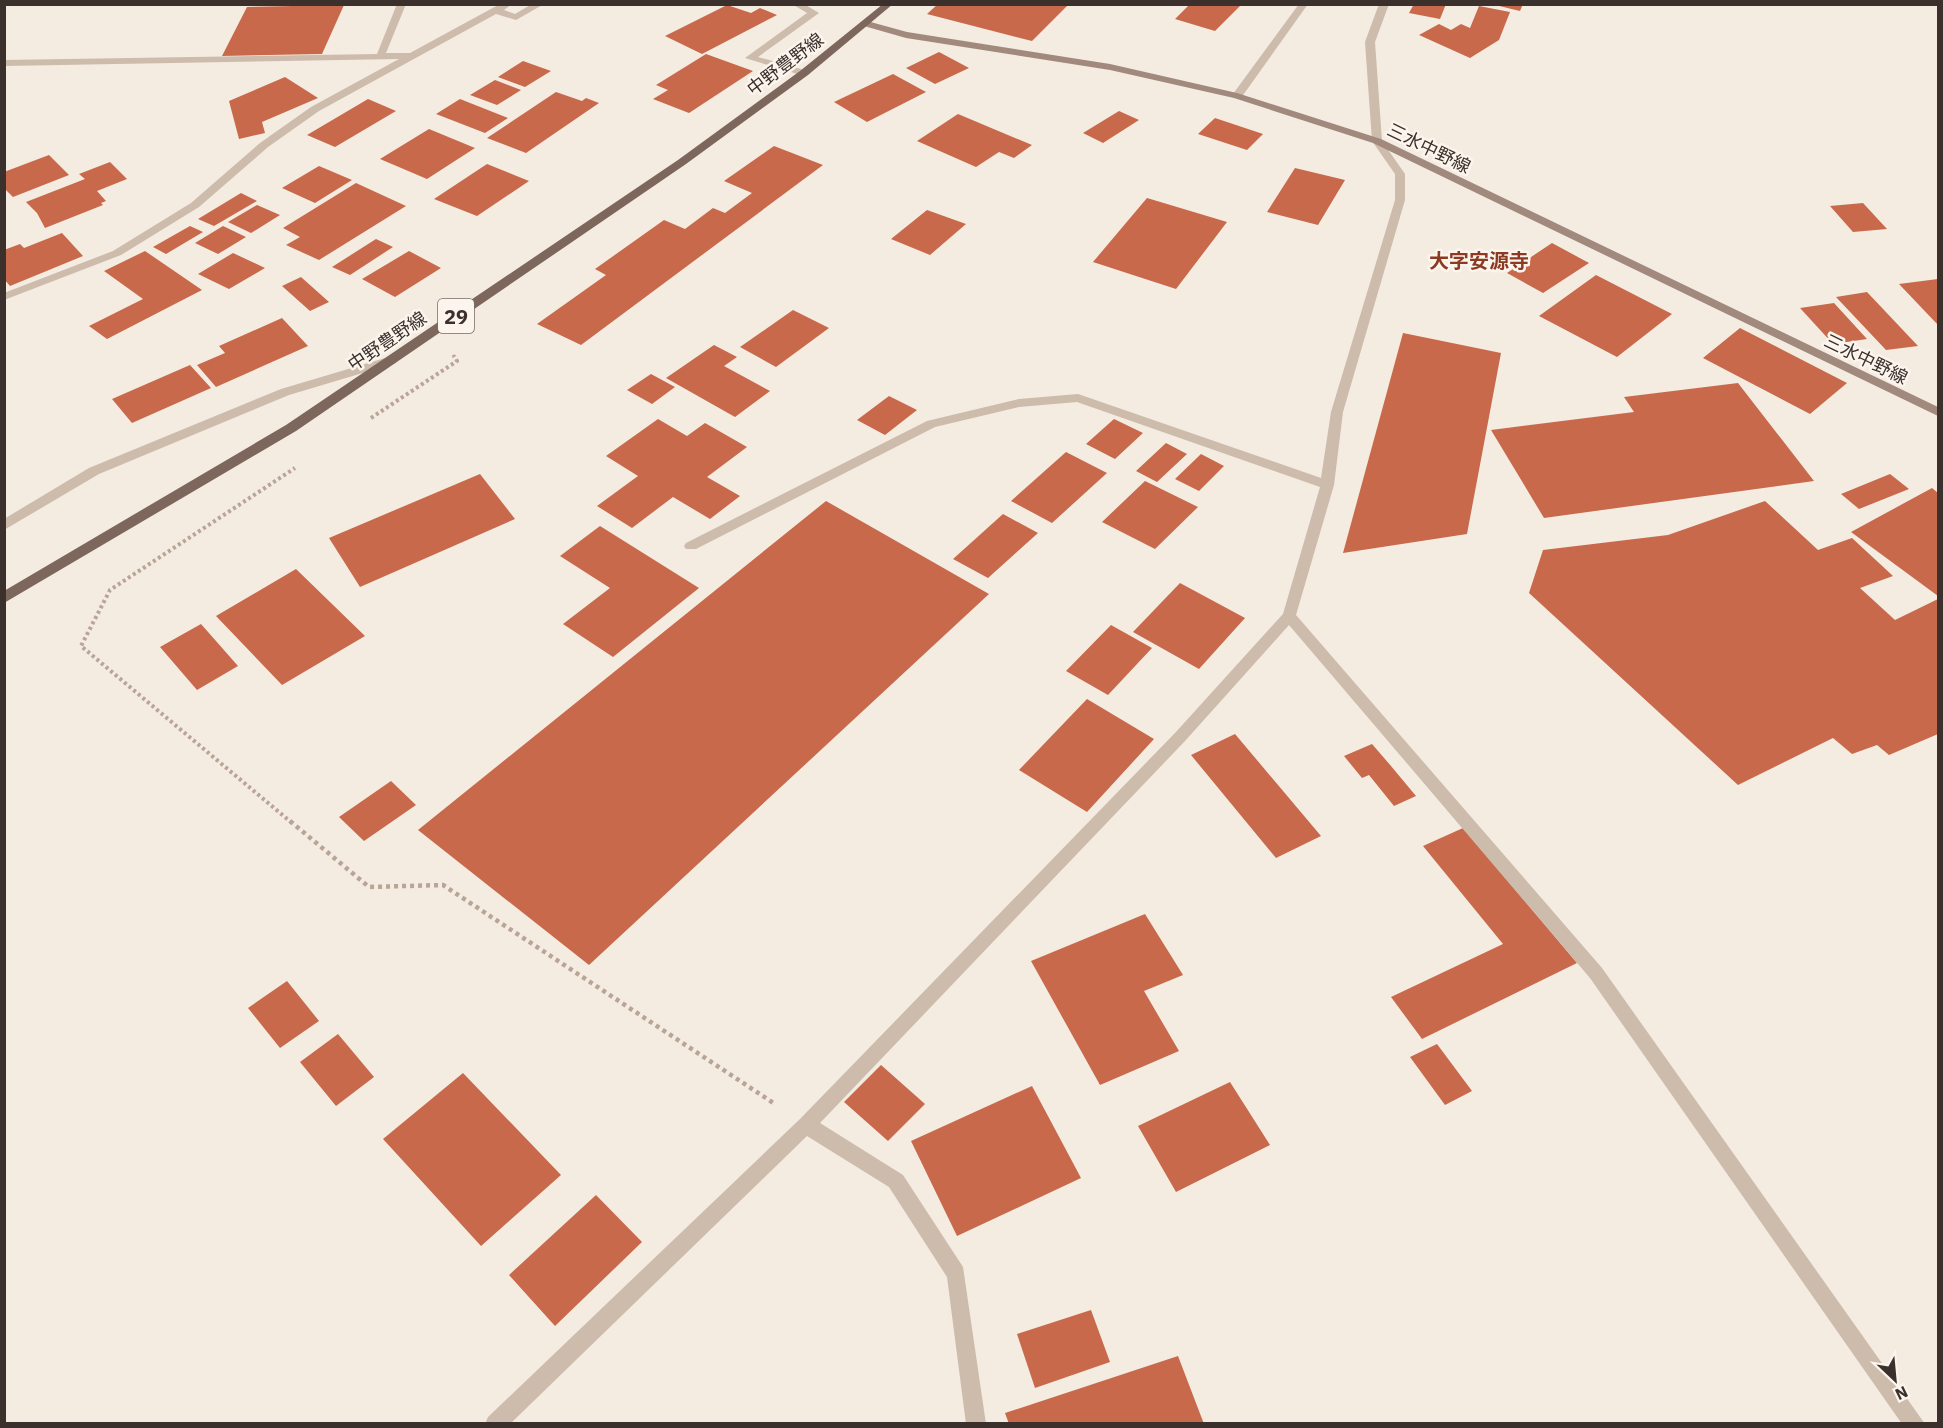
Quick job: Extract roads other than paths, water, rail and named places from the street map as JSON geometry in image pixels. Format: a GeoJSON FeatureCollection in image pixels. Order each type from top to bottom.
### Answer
{"type":"FeatureCollection","features":[{"type":"Feature","properties":{"kind":"main road","name":"中野豊野線"},"geometry":{"type":"LineString","coordinates":[[4,598],[291,428],[682,162],[804,73],[889,4]]}},
{"type":"Feature","properties":{"kind":"main road","name":"三水中野線"},"geometry":{"type":"LineString","coordinates":[[867,24],[906,35],[1110,67],[1237,96],[1377,141],[1938,412]]}},
{"type":"Feature","properties":{"kind":"street"},"geometry":{"type":"LineString","coordinates":[[380,57],[402,4]]}},
{"type":"Feature","properties":{"kind":"street"},"geometry":{"type":"LineString","coordinates":[[4,297],[117,253],[195,205],[264,145],[315,109],[508,4]]}},
{"type":"Feature","properties":{"kind":"street"},"geometry":{"type":"LineString","coordinates":[[496,11],[516,17],[540,4]]}},
{"type":"Feature","properties":{"kind":"street"},"geometry":{"type":"LineString","coordinates":[[796,4],[814,13],[750,58],[804,73]]}},
{"type":"Feature","properties":{"kind":"street"},"geometry":{"type":"LineString","coordinates":[[1237,96],[1304,4]]}},
{"type":"Feature","properties":{"kind":"street"},"geometry":{"type":"LineString","coordinates":[[495,1424],[806,1125],[1180,737],[1289,616],[1327,485],[1337,412],[1400,200],[1400,174],[1377,141],[1370,42],[1384,4]]}},
{"type":"Feature","properties":{"kind":"street"},"geometry":{"type":"LineString","coordinates":[[4,63],[413,56]]}},
{"type":"Feature","properties":{"kind":"street"},"geometry":{"type":"LineString","coordinates":[[4,525],[104,466],[285,392],[392,360]]}},
{"type":"Feature","properties":{"kind":"street"},"geometry":{"type":"LineString","coordinates":[[691,546],[931,424],[1018,403],[1078,398],[1327,485]]}},
{"type":"Feature","properties":{"kind":"street"},"geometry":{"type":"LineString","coordinates":[[1289,616],[1596,973],[1915,1424]]}},
{"type":"Feature","properties":{"kind":"street"},"geometry":{"type":"LineString","coordinates":[[806,1125],[896,1181],[956,1274],[976,1424]]}},
{"type":"Feature","properties":{"kind":"district","name":"大字安源寺"},"geometry":{"type":"Point","coordinates":[1479,260]}}]}
